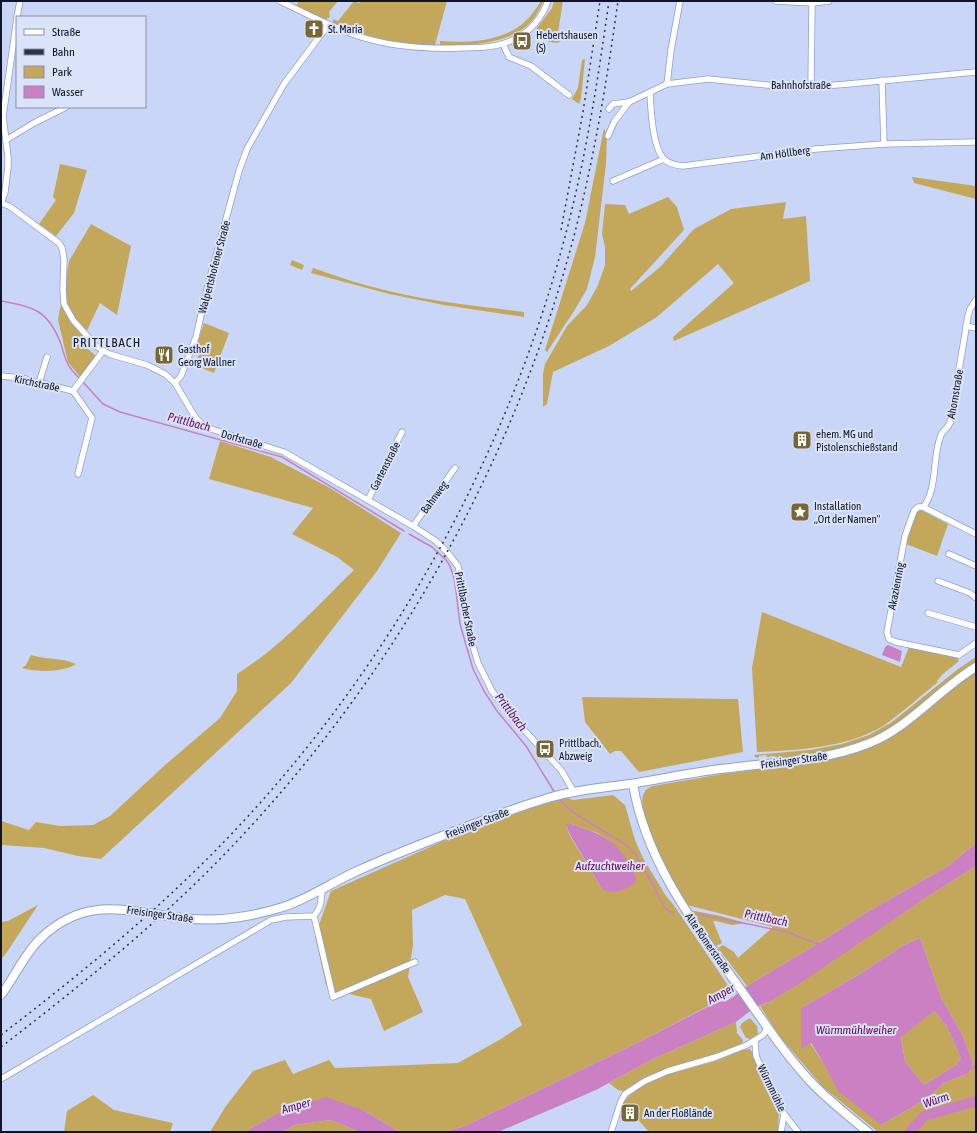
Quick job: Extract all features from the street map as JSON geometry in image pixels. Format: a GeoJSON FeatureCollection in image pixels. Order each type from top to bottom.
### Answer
{"type":"FeatureCollection","features":[{"type":"Feature","properties":{"kind":"main road","name":"Freisinger Straße"},"geometry":{"type":"LineString","coordinates":[[1,995],[22,961],[38,941],[53,927],[64,920],[77,915],[92,910],[107,908],[212,920],[233,918],[285,906],[356,872],[419,845],[518,807],[557,796],[721,769],[821,756],[868,744],[890,733],[953,682],[976,667]]}},
{"type":"Feature","properties":{"kind":"main road","name":"Alte Römerstraße"},"geometry":{"type":"LineString","coordinates":[[633,784],[642,822],[665,876],[684,910],[758,1014],[811,1082],[846,1115],[868,1132]]}},
{"type":"Feature","properties":{"kind":"street"},"geometry":{"type":"LineString","coordinates":[[280,1],[328,25],[361,37],[414,48],[479,48],[502,44],[515,39],[530,29],[540,17],[548,1]]}},
{"type":"Feature","properties":{"kind":"street"},"geometry":{"type":"LineString","coordinates":[[667,84],[680,1]]}},
{"type":"Feature","properties":{"kind":"street"},"geometry":{"type":"LineString","coordinates":[[776,1],[829,1]]}},
{"type":"Feature","properties":{"kind":"street"},"geometry":{"type":"LineString","coordinates":[[811,86],[812,2]]}},
{"type":"Feature","properties":{"kind":"street"},"geometry":{"type":"LineString","coordinates":[[17,16],[19,3]]}},
{"type":"Feature","properties":{"kind":"street"},"geometry":{"type":"LineString","coordinates":[[1,203],[5,192],[8,167],[3,116],[16,24]]}},
{"type":"Feature","properties":{"kind":"street","name":"Walpertshofener Straße"},"geometry":{"type":"LineString","coordinates":[[175,383],[181,376],[196,337],[238,171],[247,149],[284,84],[328,25]]}},
{"type":"Feature","properties":{"kind":"street"},"geometry":{"type":"LineString","coordinates":[[502,44],[509,57],[531,66],[569,95]]}},
{"type":"Feature","properties":{"kind":"street","name":"Bahnhofstraße"},"geometry":{"type":"LineString","coordinates":[[610,109],[613,104],[629,102],[667,84],[708,79],[786,87],[848,84],[976,72]]}},
{"type":"Feature","properties":{"kind":"street"},"geometry":{"type":"LineString","coordinates":[[882,80],[884,144]]}},
{"type":"Feature","properties":{"kind":"street"},"geometry":{"type":"LineString","coordinates":[[613,181],[664,159],[661,156],[655,137],[650,93]]}},
{"type":"Feature","properties":{"kind":"street","name":"Bahnhofstraße"},"geometry":{"type":"LineString","coordinates":[[608,136],[614,122],[629,102]]}},
{"type":"Feature","properties":{"kind":"street"},"geometry":{"type":"LineString","coordinates":[[6,140],[34,123],[64,108]]}},
{"type":"Feature","properties":{"kind":"street","name":"Am Höllberg"},"geometry":{"type":"LineString","coordinates":[[664,159],[674,165],[683,166],[816,149],[884,144],[976,142]]}},
{"type":"Feature","properties":{"kind":"street","name":"Dorfstraße"},"geometry":{"type":"LineString","coordinates":[[1,203],[9,206],[59,243],[62,248],[64,259],[64,304],[68,314],[90,340],[103,351],[116,357],[155,368],[169,377],[175,383],[194,417],[203,425],[214,430],[284,452],[419,530]]}},
{"type":"Feature","properties":{"kind":"street","name":"Ahornstraße"},"geometry":{"type":"LineString","coordinates":[[922,507],[927,502],[931,487],[941,435],[949,427],[966,326],[970,309],[976,300]]}},
{"type":"Feature","properties":{"kind":"street"},"geometry":{"type":"LineString","coordinates":[[966,326],[976,328]]}},
{"type":"Feature","properties":{"kind":"street","name":"Kirchstraße"},"geometry":{"type":"LineString","coordinates":[[73,391],[103,351]]}},
{"type":"Feature","properties":{"kind":"street"},"geometry":{"type":"LineString","coordinates":[[39,383],[47,356]]}},
{"type":"Feature","properties":{"kind":"street","name":"Kirchstraße"},"geometry":{"type":"LineString","coordinates":[[1,376],[21,378],[73,391],[92,418],[78,474]]}},
{"type":"Feature","properties":{"kind":"street","name":"Gartenstraße"},"geometry":{"type":"LineString","coordinates":[[368,500],[402,432]]}},
{"type":"Feature","properties":{"kind":"street","name":"Bahnweg"},"geometry":{"type":"LineString","coordinates":[[413,526],[455,468]]}},
{"type":"Feature","properties":{"kind":"street","name":"Akazienring"},"geometry":{"type":"LineString","coordinates":[[922,507],[918,507],[914,511],[905,536],[887,632],[889,639],[896,642],[959,656],[976,643]]}},
{"type":"Feature","properties":{"kind":"street"},"geometry":{"type":"LineString","coordinates":[[922,507],[976,534]]}},
{"type":"Feature","properties":{"kind":"street","name":"Prittlbacher Straße"},"geometry":{"type":"LineString","coordinates":[[419,530],[436,541],[453,558],[458,566],[463,589],[468,630],[477,659],[492,691],[514,719],[561,770],[574,792]]}},
{"type":"Feature","properties":{"kind":"street"},"geometry":{"type":"LineString","coordinates":[[949,554],[976,566]]}},
{"type":"Feature","properties":{"kind":"street"},"geometry":{"type":"LineString","coordinates":[[938,581],[970,593],[976,598]]}},
{"type":"Feature","properties":{"kind":"street"},"geometry":{"type":"LineString","coordinates":[[928,613],[976,627]]}},
{"type":"Feature","properties":{"kind":"street"},"geometry":{"type":"LineString","coordinates":[[1,1078],[271,920],[286,917],[314,916],[321,904],[322,889]]}},
{"type":"Feature","properties":{"kind":"street"},"geometry":{"type":"LineString","coordinates":[[314,916],[333,997],[415,962]]}},
{"type":"Feature","properties":{"kind":"street"},"geometry":{"type":"LineString","coordinates":[[611,1132],[622,1098],[625,1094],[644,1081],[668,1071],[716,1057],[755,1041],[763,1035],[768,1026]]}},
{"type":"Feature","properties":{"kind":"street","name":"Würmmühle"},"geometry":{"type":"LineString","coordinates":[[755,1041],[756,1056],[784,1114],[798,1132]]}},
{"type":"Feature","properties":{"kind":"street"},"geometry":{"type":"LineString","coordinates":[[781,1132],[784,1114]]}},
{"type":"Feature","properties":{"kind":"green space"},"geometry":{"type":"Polygon","coordinates":[[[299,1],[338,1],[329,12],[330,17],[325,20],[296,6],[299,1]]]}},
{"type":"Feature","properties":{"kind":"green space"},"geometry":{"type":"Polygon","coordinates":[[[354,1],[359,3],[362,1],[447,1],[435,45],[422,45],[383,39],[358,33],[333,24],[333,19],[338,21],[354,1]]]}},
{"type":"Feature","properties":{"kind":"green space"},"geometry":{"type":"Polygon","coordinates":[[[541,1],[544,1],[535,17],[527,26],[505,38],[478,44],[440,45],[440,41],[461,42],[482,40],[512,31],[524,23],[541,1]]]}},
{"type":"Feature","properties":{"kind":"green space"},"geometry":{"type":"Polygon","coordinates":[[[554,1],[563,1],[557,39],[561,38],[560,42],[557,43],[546,41],[540,37],[536,31],[552,8],[554,1]]]}},
{"type":"Feature","properties":{"kind":"green space"},"geometry":{"type":"Polygon","coordinates":[[[585,59],[579,104],[572,99],[578,88],[582,60],[585,59]]]}},
{"type":"Feature","properties":{"kind":"green space"},"geometry":{"type":"Polygon","coordinates":[[[604,128],[607,136],[606,164],[595,257],[587,289],[547,352],[545,350],[585,223],[604,128]]]}},
{"type":"Feature","properties":{"kind":"green space"},"geometry":{"type":"Polygon","coordinates":[[[60,164],[87,170],[74,213],[56,236],[39,224],[56,200],[53,197],[60,164]]]}},
{"type":"Feature","properties":{"kind":"green space"},"geometry":{"type":"Polygon","coordinates":[[[912,177],[976,186],[976,199],[914,183],[912,177]]]}},
{"type":"Feature","properties":{"kind":"green space"},"geometry":{"type":"Polygon","coordinates":[[[668,197],[677,207],[684,230],[630,289],[631,291],[660,267],[694,229],[731,209],[786,202],[783,219],[806,216],[810,281],[674,341],[673,337],[734,283],[718,264],[657,317],[609,346],[553,372],[547,404],[543,407],[543,374],[545,364],[567,326],[587,305],[598,285],[605,265],[605,247],[602,234],[605,204],[625,205],[629,214],[668,197]]]}},
{"type":"Feature","properties":{"kind":"green space"},"geometry":{"type":"Polygon","coordinates":[[[91,224],[131,246],[117,315],[100,303],[81,343],[96,356],[80,377],[68,362],[58,320],[69,261],[91,224]]]}},
{"type":"Feature","properties":{"kind":"green space"},"geometry":{"type":"Polygon","coordinates":[[[292,260],[304,265],[302,270],[290,265],[292,260]]]}},
{"type":"Feature","properties":{"kind":"green space"},"geometry":{"type":"Polygon","coordinates":[[[313,268],[351,281],[406,295],[439,301],[524,312],[524,317],[444,305],[389,294],[311,273],[313,268]]]}},
{"type":"Feature","properties":{"kind":"green space"},"geometry":{"type":"Polygon","coordinates":[[[204,323],[229,333],[214,373],[195,365],[201,349],[196,347],[204,323]]]}},
{"type":"Feature","properties":{"kind":"green space"},"geometry":{"type":"Polygon","coordinates":[[[220,441],[271,457],[330,488],[401,533],[377,571],[291,683],[101,859],[78,856],[44,848],[1,845],[1,821],[29,830],[36,822],[60,826],[93,825],[110,816],[164,766],[220,718],[237,691],[237,674],[284,638],[354,570],[337,557],[292,534],[313,508],[209,479],[220,441]]]}},
{"type":"Feature","properties":{"kind":"green space"},"geometry":{"type":"Polygon","coordinates":[[[921,510],[948,524],[937,556],[906,544],[916,512],[921,510]]]}},
{"type":"Feature","properties":{"kind":"green space"},"geometry":{"type":"Polygon","coordinates":[[[762,612],[901,667],[909,647],[957,658],[959,661],[943,674],[937,681],[938,682],[897,716],[883,726],[869,733],[854,739],[806,749],[757,752],[752,668],[762,612]]]}},
{"type":"Feature","properties":{"kind":"green space"},"geometry":{"type":"Polygon","coordinates":[[[31,655],[42,658],[64,660],[76,664],[64,669],[49,671],[22,668],[26,665],[31,655]]]}},
{"type":"Feature","properties":{"kind":"green space"},"geometry":{"type":"Polygon","coordinates":[[[976,657],[976,662],[954,677],[898,723],[878,736],[839,749],[812,755],[780,758],[773,756],[767,757],[766,755],[759,756],[759,758],[755,757],[754,755],[810,750],[842,744],[869,735],[892,722],[958,669],[976,657]]]}},
{"type":"Feature","properties":{"kind":"green space"},"geometry":{"type":"Polygon","coordinates":[[[976,670],[976,843],[948,866],[869,911],[747,986],[718,948],[723,945],[734,952],[738,958],[773,927],[687,905],[665,867],[644,817],[642,804],[646,790],[653,786],[722,774],[777,767],[853,753],[890,738],[976,670]]]}},
{"type":"Feature","properties":{"kind":"green space"},"geometry":{"type":"Polygon","coordinates":[[[582,697],[738,699],[743,752],[639,772],[621,751],[615,751],[610,754],[585,722],[582,697]]]}},
{"type":"Feature","properties":{"kind":"green space"},"geometry":{"type":"Polygon","coordinates":[[[613,795],[625,805],[635,840],[643,858],[666,896],[673,904],[733,993],[639,1042],[465,1126],[445,1132],[398,1131],[363,1110],[276,1114],[245,1132],[210,1132],[226,1106],[253,1071],[285,1060],[293,1074],[329,1060],[335,1068],[458,1063],[501,1039],[522,1025],[465,899],[445,895],[412,910],[413,945],[408,977],[423,1012],[384,1031],[371,999],[345,993],[337,999],[326,985],[315,936],[331,891],[468,830],[549,802],[567,798],[573,800],[613,795]],[[569,823],[567,824],[569,834],[602,889],[610,841],[597,833],[569,823]]]}},
{"type":"Feature","properties":{"kind":"green space"},"geometry":{"type":"Polygon","coordinates":[[[976,866],[976,1132],[878,1132],[823,1087],[780,1037],[760,1006],[771,1001],[976,866]],[[920,938],[904,945],[860,974],[801,1008],[801,1048],[810,1043],[823,1062],[881,1125],[928,1098],[944,1083],[969,1073],[973,1064],[963,1036],[941,997],[920,938]]]}},
{"type":"Feature","properties":{"kind":"green space"},"geometry":{"type":"Polygon","coordinates":[[[38,905],[1,959],[1,922],[8,921],[38,905]]]}},
{"type":"Feature","properties":{"kind":"green space"},"geometry":{"type":"Polygon","coordinates":[[[689,910],[721,916],[745,923],[732,925],[713,921],[722,943],[716,946],[689,910]]]}},
{"type":"Feature","properties":{"kind":"green space"},"geometry":{"type":"Polygon","coordinates":[[[934,1011],[946,1025],[961,1058],[956,1065],[924,1085],[905,1061],[901,1036],[934,1011]]]}},
{"type":"Feature","properties":{"kind":"green space"},"geometry":{"type":"Polygon","coordinates":[[[750,1018],[757,1026],[758,1034],[750,1039],[746,1038],[740,1027],[742,1023],[750,1018]]]}},
{"type":"Feature","properties":{"kind":"green space"},"geometry":{"type":"Polygon","coordinates":[[[736,1022],[737,1033],[743,1040],[742,1044],[643,1078],[624,1091],[618,1090],[609,1083],[651,1060],[736,1022]]]}},
{"type":"Feature","properties":{"kind":"green space"},"geometry":{"type":"Polygon","coordinates":[[[750,1049],[779,1109],[778,1132],[649,1132],[623,1103],[632,1093],[654,1080],[750,1049]]]}},
{"type":"Feature","properties":{"kind":"green space"},"geometry":{"type":"Polygon","coordinates":[[[93,1095],[114,1110],[173,1123],[170,1132],[64,1132],[67,1111],[93,1095]]]}},
{"type":"Feature","properties":{"kind":"green space"},"geometry":{"type":"Polygon","coordinates":[[[331,1120],[360,1132],[282,1132],[295,1125],[331,1120]]]}},
{"type":"Feature","properties":{"kind":"water"},"geometry":{"type":"Polygon","coordinates":[[[888,645],[902,651],[900,662],[882,655],[885,647],[888,645]]]}},
{"type":"Feature","properties":{"kind":"water","name":"Aufzuchtweiher"},"geometry":{"type":"Polygon","coordinates":[[[567,823],[596,833],[611,842],[618,848],[630,865],[636,882],[620,891],[611,892],[602,889],[569,833],[567,823]]]}},
{"type":"Feature","properties":{"kind":"water"},"geometry":{"type":"Polygon","coordinates":[[[976,843],[976,866],[927,897],[805,980],[771,1001],[754,1008],[736,1022],[651,1060],[596,1090],[498,1132],[445,1132],[465,1126],[639,1042],[717,1002],[726,1001],[747,986],[869,911],[948,866],[976,843]]]}},
{"type":"Feature","properties":{"kind":"water","name":"Würmmühlweiher"},"geometry":{"type":"Polygon","coordinates":[[[920,938],[941,997],[963,1036],[973,1064],[969,1073],[944,1083],[928,1098],[881,1125],[838,1091],[811,1043],[801,1049],[801,1008],[860,974],[904,945],[920,938]],[[934,1011],[901,1037],[905,1061],[924,1085],[956,1065],[961,1058],[946,1025],[934,1011]]]}},
{"type":"Feature","properties":{"kind":"water"},"geometry":{"type":"Polygon","coordinates":[[[326,1097],[363,1110],[398,1131],[415,1132],[360,1132],[331,1120],[295,1125],[282,1132],[245,1132],[276,1114],[326,1097]]]}},
{"type":"Feature","properties":{"kind":"waterway","name":"Prittlbach"},"geometry":{"type":"LineString","coordinates":[[1,301],[31,308],[45,317],[56,333],[69,366],[80,379]]}},
{"type":"Feature","properties":{"kind":"waterway","name":"Prittlbach"},"geometry":{"type":"LineString","coordinates":[[82,381],[103,404],[120,412],[282,457],[404,531]]}},
{"type":"Feature","properties":{"kind":"waterway","name":"Prittlbach"},"geometry":{"type":"LineString","coordinates":[[409,534],[432,547],[449,564],[455,583],[460,624],[473,669],[484,691],[497,711],[526,746],[555,793]]}},
{"type":"Feature","properties":{"kind":"waterway","name":"Prittlbach"},"geometry":{"type":"LineString","coordinates":[[558,798],[574,813],[626,845],[635,854],[664,907],[670,912],[674,912]]}},
{"type":"Feature","properties":{"kind":"waterway","name":"Prittlbach"},"geometry":{"type":"LineString","coordinates":[[698,914],[787,932],[818,944]]}},
{"type":"Feature","properties":{"kind":"waterway"},"geometry":{"type":"LineString","coordinates":[[971,1069],[976,1066]]}},
{"type":"Feature","properties":{"kind":"waterway","name":"Würm"},"geometry":{"type":"LineString","coordinates":[[910,1132],[924,1116],[976,1101]]}},
{"type":"Feature","properties":{"kind":"railway"},"geometry":{"type":"LineString","coordinates":[[561,230],[583,112],[600,1]]}},
{"type":"Feature","properties":{"kind":"railway"},"geometry":{"type":"LineString","coordinates":[[1,1035],[78,974],[152,911],[200,866],[263,799],[322,728],[376,653],[425,574],[469,492],[507,408],[540,321],[566,233],[580,176],[596,89],[609,1]]}},
{"type":"Feature","properties":{"kind":"railway"},"geometry":{"type":"LineString","coordinates":[[1,1047],[79,986],[155,921],[203,876],[267,808],[327,736],[381,660],[431,581],[475,498],[514,413],[547,326],[574,236],[588,178],[605,90],[618,1]]}},
{"type":"Feature","properties":{"kind":"place","name":"St. Maria"},"geometry":{"type":"Point","coordinates":[314,29]}},
{"type":"Feature","properties":{"kind":"place","name":"Hebertshausen (S)"},"geometry":{"type":"Point","coordinates":[522,41]}},
{"type":"Feature","properties":{"kind":"place","name":"Gasthof Georg Wallner"},"geometry":{"type":"Point","coordinates":[164,355]}},
{"type":"Feature","properties":{"kind":"place","name":"ehem. MG und Pistolenschießstand"},"geometry":{"type":"Point","coordinates":[802,440]}},
{"type":"Feature","properties":{"kind":"place","name":"Installation „Ort der Namen''"},"geometry":{"type":"Point","coordinates":[800,512]}},
{"type":"Feature","properties":{"kind":"place","name":"Prittlbach, Abzweig"},"geometry":{"type":"Point","coordinates":[545,749]}},
{"type":"Feature","properties":{"kind":"place","name":"An der Floßlände"},"geometry":{"type":"Point","coordinates":[630,1113]}},
{"type":"Feature","properties":{"kind":"district","name":"PRITTLBACH"},"geometry":{"type":"Point","coordinates":[107,342]}},
{"type":"Feature","properties":{"kind":"water label","name":"Amper"},"geometry":{"type":"Point","coordinates":[721,994]}},
{"type":"Feature","properties":{"kind":"water label","name":"Amper"},"geometry":{"type":"Point","coordinates":[296,1106]}}]}
